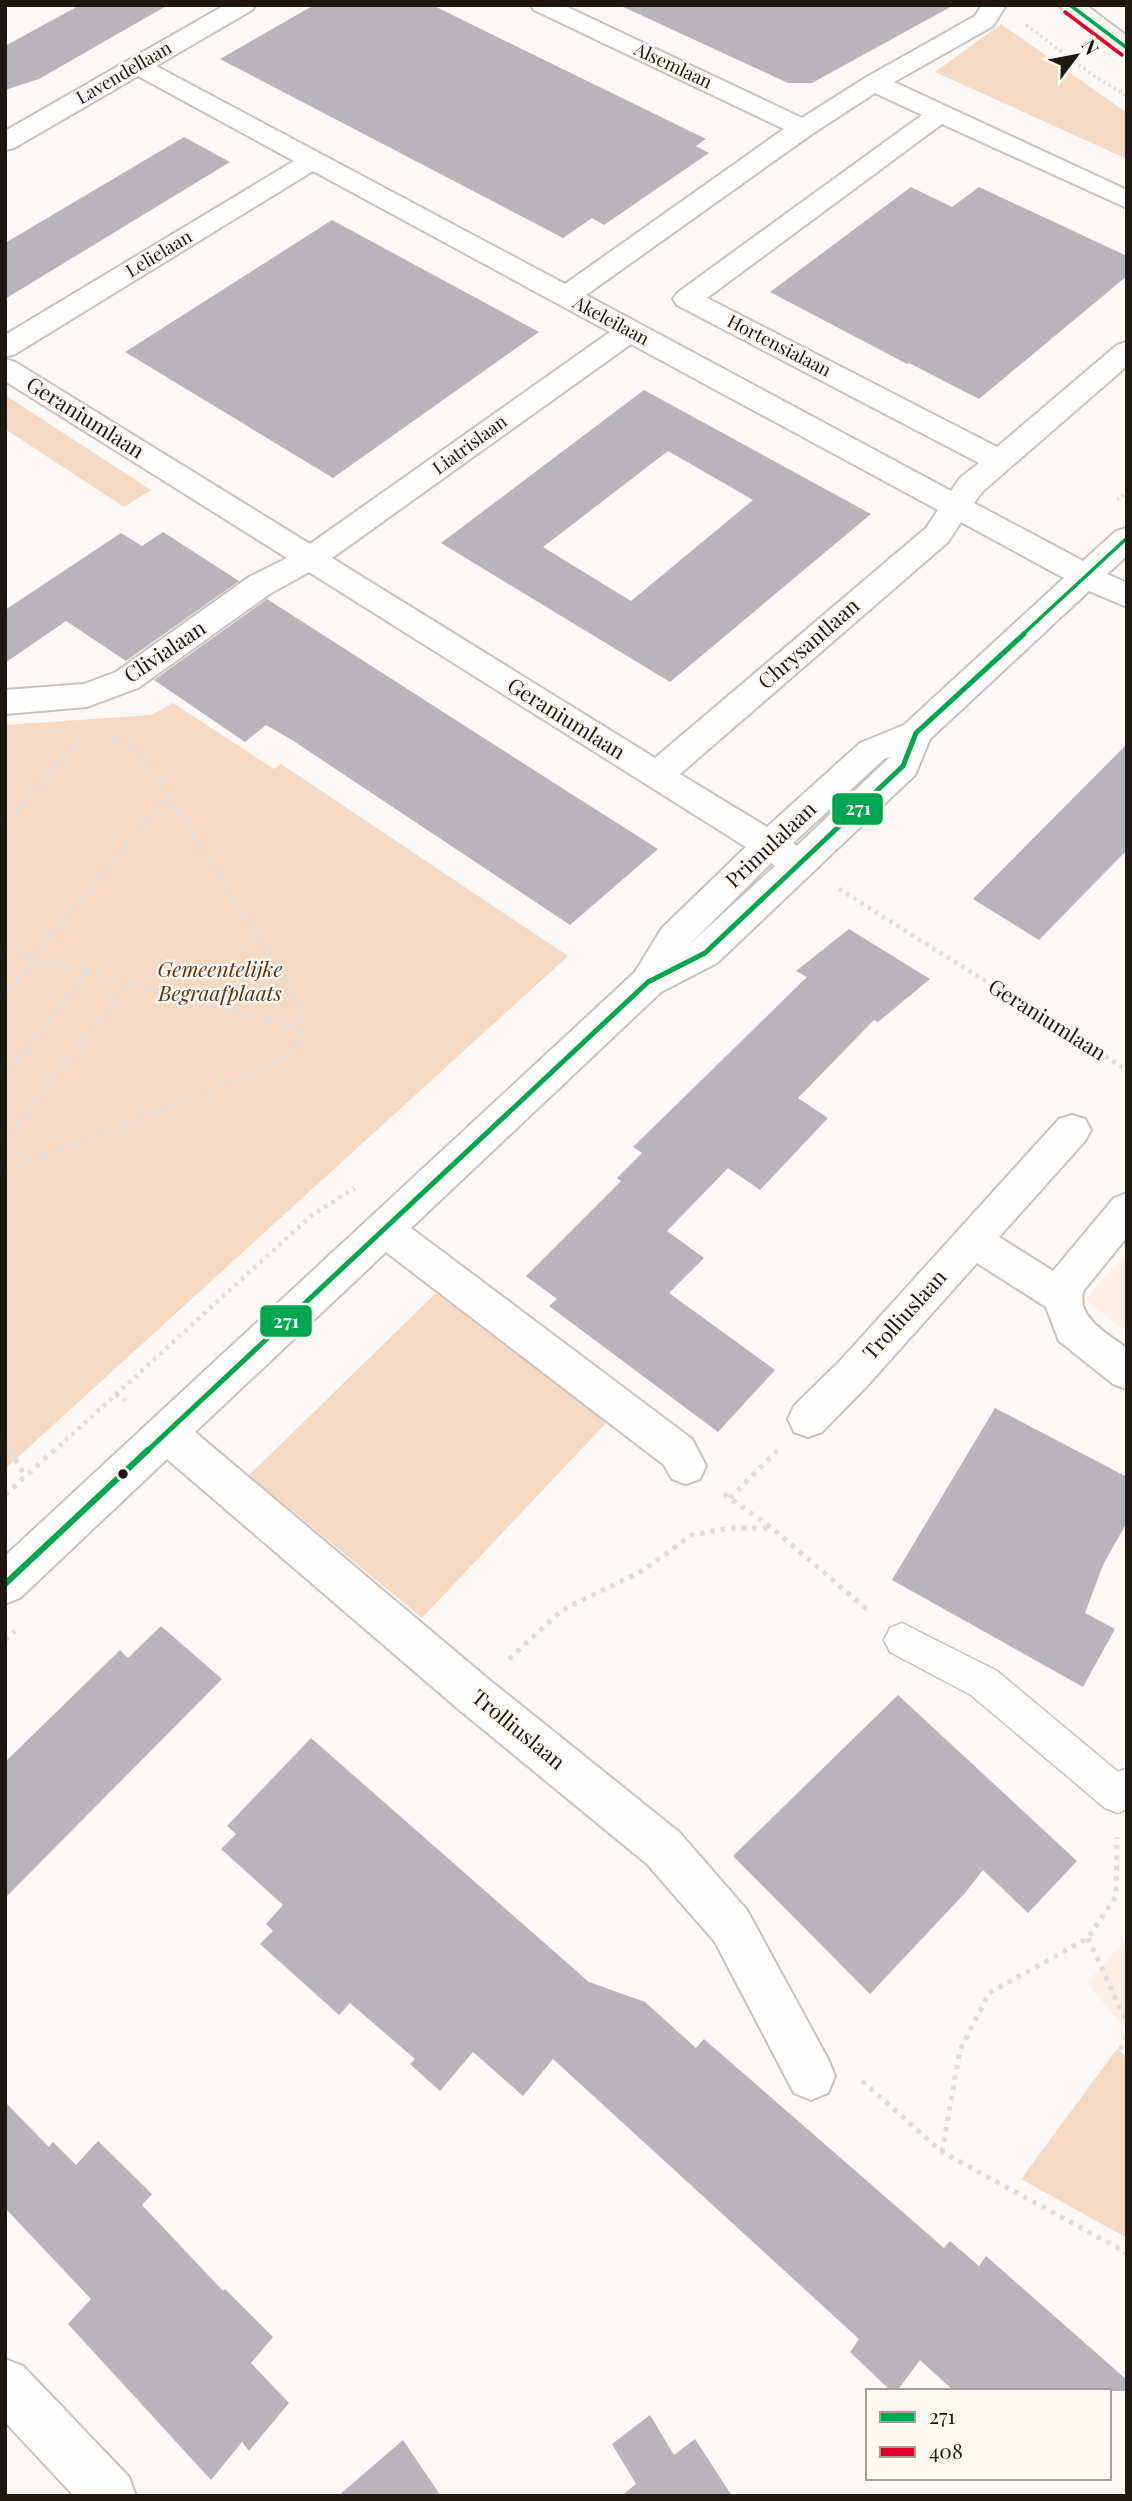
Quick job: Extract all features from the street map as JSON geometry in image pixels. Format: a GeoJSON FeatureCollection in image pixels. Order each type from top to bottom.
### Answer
{"type":"FeatureCollection","features":[{"type":"Feature","properties":{"kind":"main road"},"geometry":{"type":"LineString","coordinates":[[1070,5],[1127,48]]}},
{"type":"Feature","properties":{"kind":"street","name":"Lavendellaan"},"geometry":{"type":"LineString","coordinates":[[5,142],[243,5]]}},
{"type":"Feature","properties":{"kind":"street","name":"Alsemlaan"},"geometry":{"type":"LineString","coordinates":[[543,5],[803,128]]}},
{"type":"Feature","properties":{"kind":"street"},"geometry":{"type":"LineString","coordinates":[[565,297],[803,128],[874,83],[984,21],[994,7]]}},
{"type":"Feature","properties":{"kind":"street","name":"Akeleilaan"},"geometry":{"type":"LineString","coordinates":[[138,66],[957,508],[1127,596]]}},
{"type":"Feature","properties":{"kind":"street"},"geometry":{"type":"LineString","coordinates":[[874,83],[1127,200]]}},
{"type":"Feature","properties":{"kind":"street","name":"Hortensialaan"},"geometry":{"type":"LineString","coordinates":[[940,114],[687,299],[1000,461]]}},
{"type":"Feature","properties":{"kind":"street","name":"Lelielaan"},"geometry":{"type":"LineString","coordinates":[[5,348],[313,160]]}},
{"type":"Feature","properties":{"kind":"street","name":"Liatrislaan"},"geometry":{"type":"LineString","coordinates":[[310,559],[629,331]]}},
{"type":"Feature","properties":{"kind":"street"},"geometry":{"type":"LineString","coordinates":[[957,508],[971,485],[1127,351]]}},
{"type":"Feature","properties":{"kind":"street","name":"Geraniumlaan"},"geometry":{"type":"LineString","coordinates":[[5,368],[799,864]]}},
{"type":"Feature","properties":{"kind":"street","name":"Chrysantlaan"},"geometry":{"type":"LineString","coordinates":[[656,776],[937,535],[957,508]]}},
{"type":"Feature","properties":{"kind":"street","name":"Primulalaan"},"geometry":{"type":"LineString","coordinates":[[648,982],[674,938],[769,845],[872,751],[916,733],[1127,538]]}},
{"type":"Feature","properties":{"kind":"street","name":"Clivialaan"},"geometry":{"type":"LineString","coordinates":[[5,702],[87,695],[127,680],[260,585],[310,559]]}},
{"type":"Feature","properties":{"kind":"street","name":"Primulalaan"},"geometry":{"type":"LineString","coordinates":[[5,1584],[648,982],[705,953],[903,766],[916,733]]}},
{"type":"Feature","properties":{"kind":"street","name":"Trolliuslaan"},"geometry":{"type":"LineString","coordinates":[[807,1419],[853,1374],[1072,1130]]}},
{"type":"Feature","properties":{"kind":"street"},"geometry":{"type":"LineString","coordinates":[[1062,1297],[1068,1281],[1127,1209]]}},
{"type":"Feature","properties":{"kind":"street"},"geometry":{"type":"LineString","coordinates":[[384,1229],[678,1452],[686,1466]]}},
{"type":"Feature","properties":{"kind":"street"},"geometry":{"type":"LineString","coordinates":[[972,1240],[1062,1297],[1073,1329],[1127,1372]]}},
{"type":"Feature","properties":{"kind":"street","name":"Trolliuslaan"},"geometry":{"type":"LineString","coordinates":[[167,1434],[472,1693],[663,1848],[731,1926],[811,2076]]}},
{"type":"Feature","properties":{"kind":"street"},"geometry":{"type":"LineString","coordinates":[[5,2384],[110,2496]]}},
{"type":"Feature","properties":{"kind":"lane"},"geometry":{"type":"LineString","coordinates":[[902,1640],[984,1683],[1123,1790]]}},
{"type":"Feature","properties":{"kind":"path"},"geometry":{"type":"LineString","coordinates":[[994,7],[1030,26],[1094,76],[1127,96]]}},
{"type":"Feature","properties":{"kind":"path"},"geometry":{"type":"LineString","coordinates":[[5,824],[84,734],[72,734]]}},
{"type":"Feature","properties":{"kind":"path"},"geometry":{"type":"LineString","coordinates":[[5,1171],[262,1070],[290,1055],[298,1046],[304,1029],[302,1005],[136,747],[118,739],[93,735]]}},
{"type":"Feature","properties":{"kind":"path"},"geometry":{"type":"LineString","coordinates":[[5,995],[169,796]]}},
{"type":"Feature","properties":{"kind":"path","name":"Geraniumlaan"},"geometry":{"type":"LineString","coordinates":[[799,864],[1127,1070]]}},
{"type":"Feature","properties":{"kind":"path"},"geometry":{"type":"LineString","coordinates":[[5,951],[304,1029]]}},
{"type":"Feature","properties":{"kind":"path"},"geometry":{"type":"LineString","coordinates":[[5,1073],[88,972]]}},
{"type":"Feature","properties":{"kind":"path"},"geometry":{"type":"LineString","coordinates":[[5,1137],[128,983]]}},
{"type":"Feature","properties":{"kind":"path"},"geometry":{"type":"LineString","coordinates":[[807,1419],[730,1498],[772,1528],[902,1640]]}},
{"type":"Feature","properties":{"kind":"path"},"geometry":{"type":"LineString","coordinates":[[5,1440],[26,1477]]}},
{"type":"Feature","properties":{"kind":"path"},"geometry":{"type":"LineString","coordinates":[[472,1693],[562,1610],[642,1571],[692,1535],[730,1528],[772,1528]]}},
{"type":"Feature","properties":{"kind":"path"},"geometry":{"type":"LineString","coordinates":[[942,2151],[960,2050],[989,1993],[1088,1938],[1116,1896],[1123,1790]]}},
{"type":"Feature","properties":{"kind":"path"},"geometry":{"type":"LineString","coordinates":[[1088,1938],[1127,2024]]}},
{"type":"Feature","properties":{"kind":"path"},"geometry":{"type":"LineString","coordinates":[[1127,2036],[1121,2048],[1127,2054]]}},
{"type":"Feature","properties":{"kind":"path"},"geometry":{"type":"LineString","coordinates":[[811,2076],[842,2064],[942,2151],[1127,2253]]}},
{"type":"Feature","properties":{"kind":"shaded area"},"geometry":{"type":"Polygon","coordinates":[[[1127,1253],[1127,1332],[1085,1299],[1127,1253]]]}},
{"type":"Feature","properties":{"kind":"shaded area"},"geometry":{"type":"Polygon","coordinates":[[[1127,1938],[1127,2031],[1087,1983],[1127,1938]]]}},
{"type":"Feature","properties":{"kind":"green space"},"geometry":{"type":"Polygon","coordinates":[[[1001,24],[1127,113],[1127,159],[935,72],[1001,24]]]}},
{"type":"Feature","properties":{"kind":"green space"},"geometry":{"type":"Polygon","coordinates":[[[5,395],[151,490],[124,507],[5,429],[5,395]]]}},
{"type":"Feature","properties":{"kind":"green space","name":"Gemeentelijke Begraafplaats"},"geometry":{"type":"Polygon","coordinates":[[[173,703],[274,769],[281,764],[568,956],[5,1469],[5,725],[152,715],[173,703]]]}},
{"type":"Feature","properties":{"kind":"green space"},"geometry":{"type":"Polygon","coordinates":[[[436,1293],[607,1422],[422,1618],[249,1475],[436,1293]]]}},
{"type":"Feature","properties":{"kind":"green space"},"geometry":{"type":"Polygon","coordinates":[[[1117,2049],[1127,2057],[1127,2238],[1021,2179],[1117,2049]]]}},
{"type":"Feature","properties":{"kind":"building"},"geometry":{"type":"Polygon","coordinates":[[[80,5],[168,5],[39,79],[5,90],[5,46],[80,5]]]}},
{"type":"Feature","properties":{"kind":"building"},"geometry":{"type":"Polygon","coordinates":[[[314,5],[432,5],[706,139],[696,146],[709,153],[604,225],[592,218],[563,238],[220,59],[314,5]]]}},
{"type":"Feature","properties":{"kind":"building"},"geometry":{"type":"Polygon","coordinates":[[[619,5],[954,5],[812,83],[788,83],[619,5]]]}},
{"type":"Feature","properties":{"kind":"building"},"geometry":{"type":"Polygon","coordinates":[[[184,137],[230,162],[5,299],[5,243],[184,137]]]}},
{"type":"Feature","properties":{"kind":"building"},"geometry":{"type":"Polygon","coordinates":[[[911,187],[952,207],[979,187],[1127,256],[1127,276],[979,399],[770,292],[911,187]]]}},
{"type":"Feature","properties":{"kind":"building"},"geometry":{"type":"Polygon","coordinates":[[[332,220],[539,332],[333,478],[125,352],[332,220]]]}},
{"type":"Feature","properties":{"kind":"building"},"geometry":{"type":"Polygon","coordinates":[[[644,390],[871,514],[670,682],[441,543],[644,390]],[[668,451],[543,547],[631,601],[753,500],[668,451]]]}},
{"type":"Feature","properties":{"kind":"building"},"geometry":{"type":"Polygon","coordinates":[[[163,532],[239,581],[126,661],[66,621],[5,663],[5,610],[121,533],[142,546],[163,532]]]}},
{"type":"Feature","properties":{"kind":"building"},"geometry":{"type":"Polygon","coordinates":[[[267,599],[658,849],[570,925],[292,740],[266,725],[245,742],[154,680],[267,599]]]}},
{"type":"Feature","properties":{"kind":"building"},"geometry":{"type":"Polygon","coordinates":[[[1127,744],[1127,850],[1039,940],[973,899],[1127,744]]]}},
{"type":"Feature","properties":{"kind":"building"},"geometry":{"type":"Polygon","coordinates":[[[849,929],[930,979],[878,1022],[874,1020],[798,1098],[828,1118],[760,1190],[728,1168],[667,1231],[704,1258],[669,1293],[775,1370],[718,1432],[549,1306],[557,1299],[526,1276],[621,1181],[617,1178],[642,1153],[633,1147],[807,977],[796,971],[849,929]]]}},
{"type":"Feature","properties":{"kind":"building"},"geometry":{"type":"Polygon","coordinates":[[[995,1408],[1127,1477],[1127,1522],[1103,1565],[1085,1613],[1115,1629],[1083,1687],[892,1580],[995,1408]]]}},
{"type":"Feature","properties":{"kind":"building"},"geometry":{"type":"Polygon","coordinates":[[[161,1626],[222,1679],[5,1898],[5,1762],[120,1650],[128,1658],[161,1626]]]}},
{"type":"Feature","properties":{"kind":"building"},"geometry":{"type":"Polygon","coordinates":[[[898,1695],[1077,1861],[1028,1913],[983,1870],[965,1893],[870,1994],[733,1856],[898,1695]]]}},
{"type":"Feature","properties":{"kind":"building"},"geometry":{"type":"Polygon","coordinates":[[[311,1738],[589,1982],[645,2002],[696,2048],[704,2039],[944,2248],[950,2241],[979,2266],[986,2256],[1127,2380],[1127,2391],[952,2389],[920,2360],[898,2389],[889,2389],[850,2352],[859,2339],[553,2059],[523,2096],[473,2052],[440,2091],[410,2064],[415,2059],[350,2003],[339,2015],[260,1944],[273,1931],[266,1924],[283,1905],[221,1849],[236,1834],[227,1826],[311,1738]]]}},
{"type":"Feature","properties":{"kind":"building"},"geometry":{"type":"Polygon","coordinates":[[[5,2102],[49,2147],[53,2142],[76,2165],[98,2141],[152,2194],[142,2205],[223,2291],[225,2289],[273,2337],[251,2363],[289,2403],[249,2451],[242,2442],[211,2480],[68,2324],[91,2299],[5,2208],[5,2102]]]}},
{"type":"Feature","properties":{"kind":"building"},"geometry":{"type":"Polygon","coordinates":[[[650,2415],[674,2455],[695,2439],[732,2496],[621,2496],[636,2484],[612,2444],[650,2415]]]}},
{"type":"Feature","properties":{"kind":"building"},"geometry":{"type":"Polygon","coordinates":[[[403,2440],[441,2496],[338,2496],[403,2440]]]}},
{"type":"Feature","properties":{"kind":"transit line","name":"271"},"geometry":{"type":"LineString","coordinates":[[1070,5],[1127,48]]}},
{"type":"Feature","properties":{"kind":"transit line","name":"408"},"geometry":{"type":"LineString","coordinates":[[1065,12],[1122,55]]}},
{"type":"Feature","properties":{"kind":"transit line","name":"271"},"geometry":{"type":"LineString","coordinates":[[5,1584],[648,982],[705,953],[903,766],[916,733],[1127,538]]}}]}
